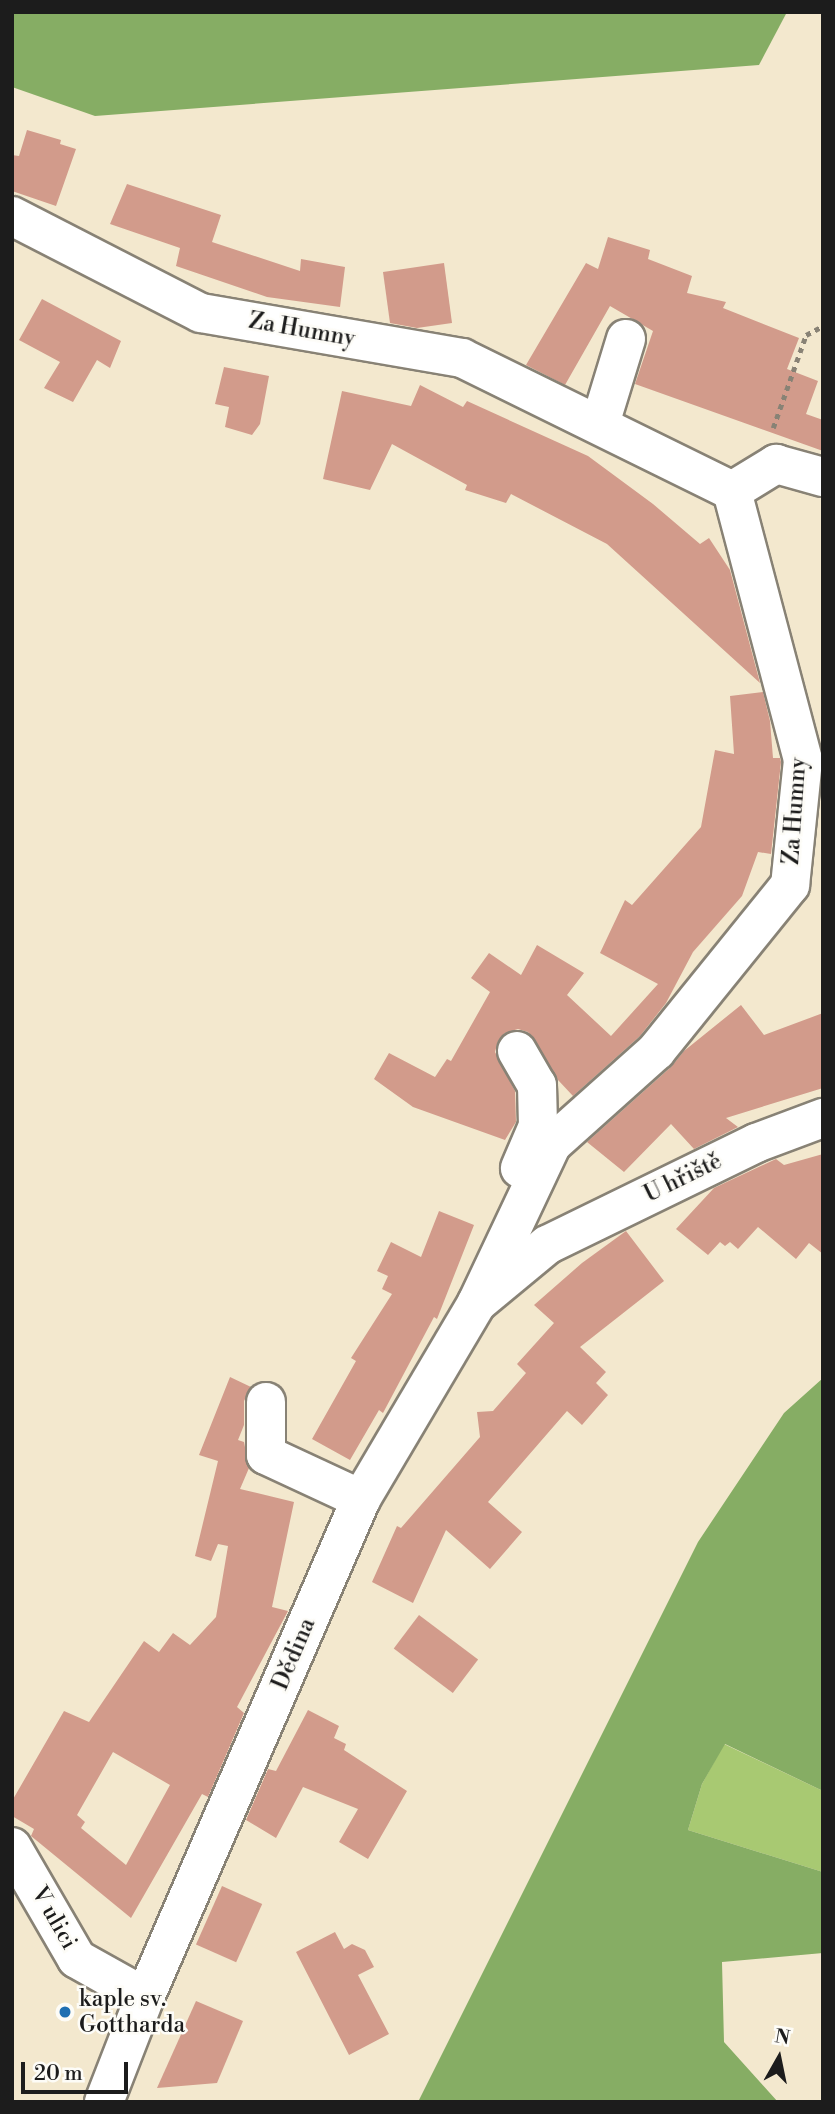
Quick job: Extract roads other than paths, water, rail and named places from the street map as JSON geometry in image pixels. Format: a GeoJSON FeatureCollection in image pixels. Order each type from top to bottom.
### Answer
{"type":"FeatureCollection","features":[{"type":"Feature","properties":{"kind":"street","name":"Za Humny"},"geometry":{"type":"LineString","coordinates":[[12,216],[201,313],[462,358],[732,491],[803,760],[790,885],[656,1051],[552,1144],[477,1303]]}},
{"type":"Feature","properties":{"kind":"street"},"geometry":{"type":"LineString","coordinates":[[600,424],[626,339]]}},
{"type":"Feature","properties":{"kind":"street"},"geometry":{"type":"LineString","coordinates":[[732,491],[776,464],[823,477]]}},
{"type":"Feature","properties":{"kind":"street"},"geometry":{"type":"LineString","coordinates":[[477,1303],[510,1195],[538,1126],[537,1084],[517,1051]]}},
{"type":"Feature","properties":{"kind":"street","name":"U hřiště"},"geometry":{"type":"LineString","coordinates":[[547,1245],[756,1143],[823,1118]]}},
{"type":"Feature","properties":{"kind":"street","name":"Dědina"},"geometry":{"type":"LineString","coordinates":[[104,2102],[145,1997],[361,1499],[477,1303],[547,1245]]}},
{"type":"Feature","properties":{"kind":"street"},"geometry":{"type":"LineString","coordinates":[[267,1402],[266,1455],[361,1499]]}},
{"type":"Feature","properties":{"kind":"street","name":"V ulici"},"geometry":{"type":"LineString","coordinates":[[12,1847],[77,1959],[145,1997]]}},
{"type":"Feature","properties":{"kind":"place","name":"kaple sv. Gottharda"},"geometry":{"type":"Point","coordinates":[65,2012]}}]}
